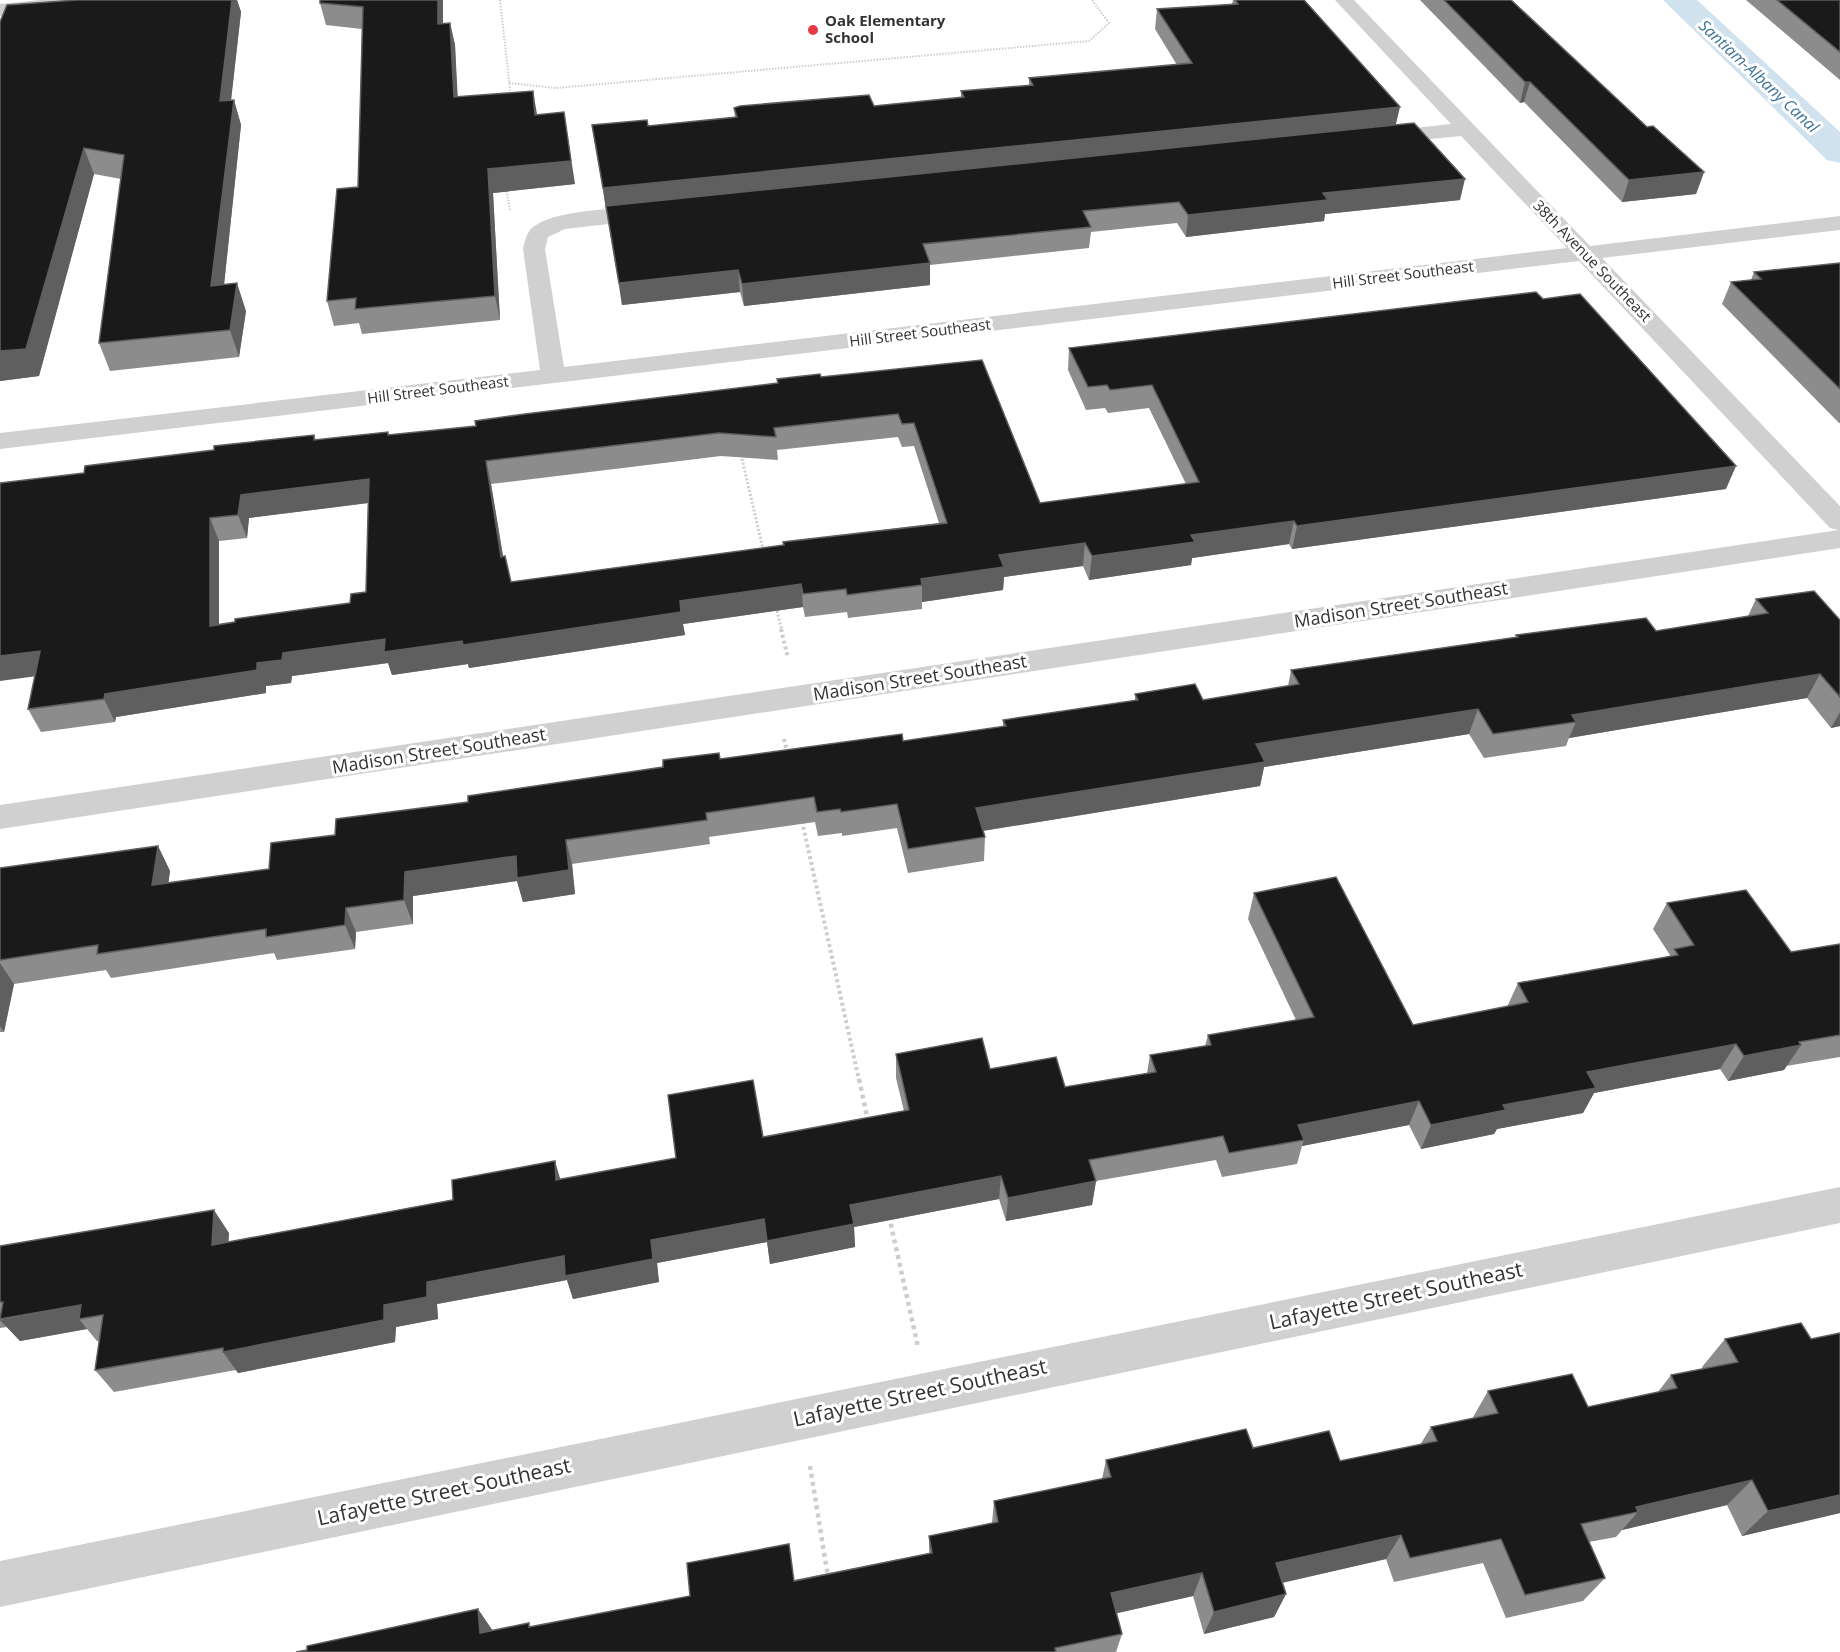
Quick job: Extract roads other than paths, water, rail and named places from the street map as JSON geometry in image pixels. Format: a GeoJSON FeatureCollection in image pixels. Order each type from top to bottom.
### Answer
{"type":"FeatureCollection","features":[{"type":"Feature","properties":{"kind":"street"},"geometry":{"type":"LineString","coordinates":[[0,10],[89,0]]}},
{"type":"Feature","properties":{"kind":"street","name":"38th Avenue Southeast"},"geometry":{"type":"LineString","coordinates":[[1344,0],[1840,522]]}},
{"type":"Feature","properties":{"kind":"street"},"geometry":{"type":"LineString","coordinates":[[1358,140],[1465,129]]}},
{"type":"Feature","properties":{"kind":"street"},"geometry":{"type":"LineString","coordinates":[[553,376],[534,249],[536,236],[546,227],[586,219],[669,211]]}},
{"type":"Feature","properties":{"kind":"street","name":"Hill Street Southeast"},"geometry":{"type":"LineString","coordinates":[[0,441],[1840,223]]}},
{"type":"Feature","properties":{"kind":"street","name":"Madison Street Southeast"},"geometry":{"type":"LineString","coordinates":[[0,817],[1840,539]]}},
{"type":"Feature","properties":{"kind":"street","name":"Lafayette Street Southeast"},"geometry":{"type":"LineString","coordinates":[[0,1584],[927,1391],[1840,1205]]}},
{"type":"Feature","properties":{"kind":"waterway","name":"Santiam-Albany Canal"},"geometry":{"type":"LineString","coordinates":[[1679,0],[1840,152]]}},
{"type":"Feature","properties":{"kind":"place","name":"Oak Elementary School"},"geometry":{"type":"Point","coordinates":[813,30]}}]}
